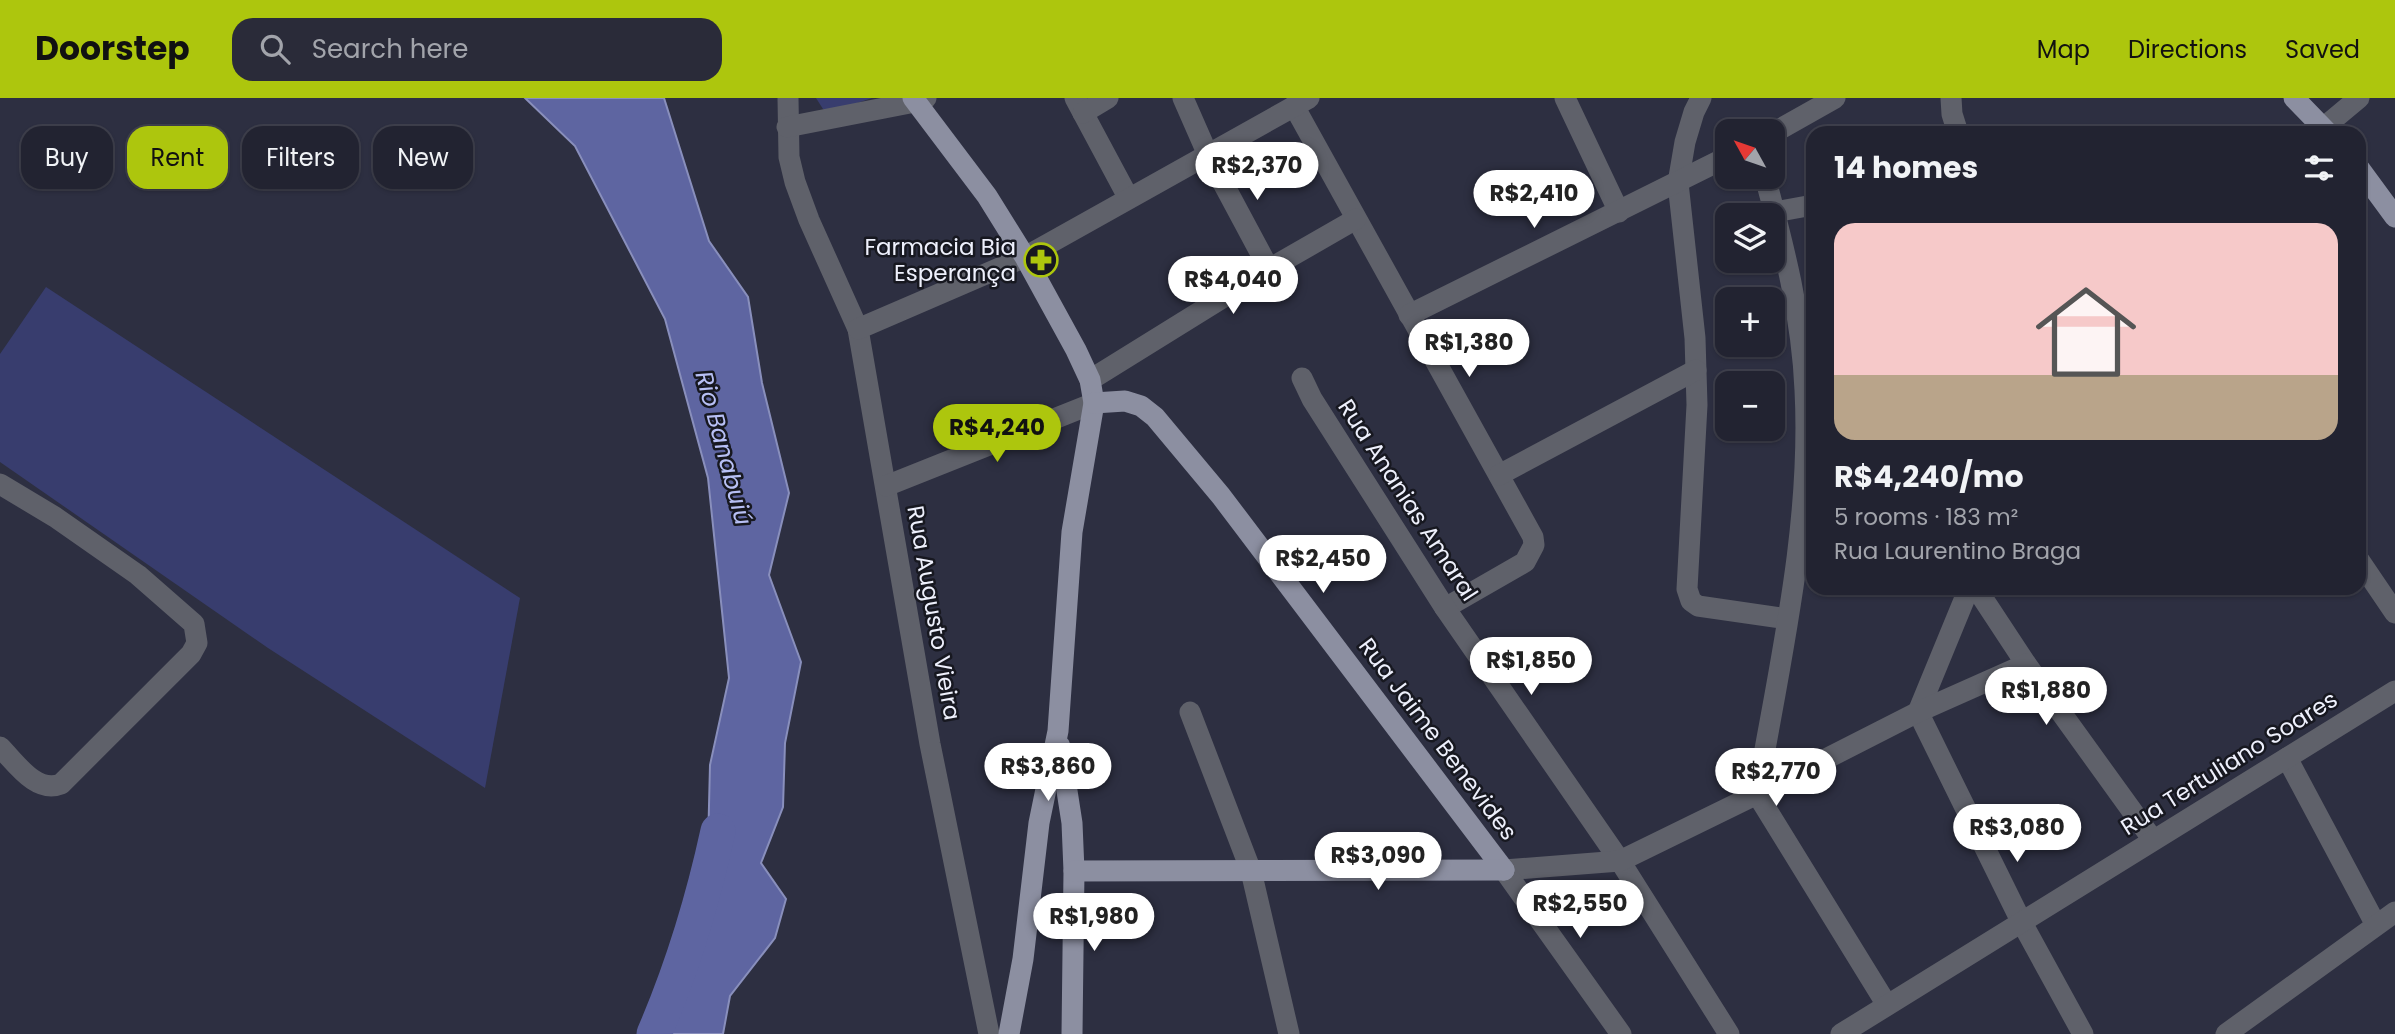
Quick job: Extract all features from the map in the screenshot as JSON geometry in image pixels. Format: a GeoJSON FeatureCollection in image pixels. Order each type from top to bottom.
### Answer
{"type":"FeatureCollection","features":[{"type":"Feature","properties":{"kind":"main road"},"geometry":{"type":"LineString","coordinates":[[2294,98],[2318,126]]}},
{"type":"Feature","properties":{"kind":"main road"},"geometry":{"type":"LineString","coordinates":[[918,99],[987,196],[1025,257],[1076,350],[1090,380],[1094,402],[1072,532],[1058,731],[1039,823],[1023,959],[1009,1034]]}},
{"type":"Feature","properties":{"kind":"main road"},"geometry":{"type":"LineString","coordinates":[[2366,178],[2395,217]]}},
{"type":"Feature","properties":{"kind":"main road","name":"Rua Jaime Benevides"},"geometry":{"type":"LineString","coordinates":[[1094,402],[1125,401],[1141,406],[1155,417],[1222,496],[1504,870]]}},
{"type":"Feature","properties":{"kind":"main road"},"geometry":{"type":"LineString","coordinates":[[1058,731],[1072,823],[1072,1034]]}},
{"type":"Feature","properties":{"kind":"main road"},"geometry":{"type":"LineString","coordinates":[[1074,871],[1504,870]]}},
{"type":"Feature","properties":{"kind":"street","name":"Rua Augusto Vieira"},"geometry":{"type":"LineString","coordinates":[[788,98],[789,157],[794,182],[858,329],[930,744],[989,1034]]}},
{"type":"Feature","properties":{"kind":"street"},"geometry":{"type":"LineString","coordinates":[[1108,98],[1079,105],[1128,197]]}},
{"type":"Feature","properties":{"kind":"street"},"geometry":{"type":"LineString","coordinates":[[1183,98],[1208,155],[1269,269]]}},
{"type":"Feature","properties":{"kind":"street"},"geometry":{"type":"LineString","coordinates":[[1566,98],[1619,212]]}},
{"type":"Feature","properties":{"kind":"street"},"geometry":{"type":"LineString","coordinates":[[1701,98],[1685,142],[1678,183],[1695,338],[1698,405],[1686,589],[1692,601],[1699,606],[1787,619]]}},
{"type":"Feature","properties":{"kind":"street"},"geometry":{"type":"LineString","coordinates":[[1785,125],[1835,98]]}},
{"type":"Feature","properties":{"kind":"street"},"geometry":{"type":"LineString","coordinates":[[1951,98],[1956,126]]}},
{"type":"Feature","properties":{"kind":"street"},"geometry":{"type":"LineString","coordinates":[[2328,126],[2359,98]]}},
{"type":"Feature","properties":{"kind":"street"},"geometry":{"type":"LineString","coordinates":[[787,127],[918,99]]}},
{"type":"Feature","properties":{"kind":"street"},"geometry":{"type":"LineString","coordinates":[[858,329],[1025,257],[1302,102],[1356,219],[1533,537],[1534,545],[1525,562],[1445,608]]}},
{"type":"Feature","properties":{"kind":"street"},"geometry":{"type":"LineString","coordinates":[[1409,316],[1715,163]]}},
{"type":"Feature","properties":{"kind":"street"},"geometry":{"type":"LineString","coordinates":[[1785,210],[1806,206]]}},
{"type":"Feature","properties":{"kind":"street"},"geometry":{"type":"LineString","coordinates":[[1090,380],[1269,269],[1356,219]]}},
{"type":"Feature","properties":{"kind":"street"},"geometry":{"type":"LineString","coordinates":[[1785,242],[1804,299],[1806,397]]}},
{"type":"Feature","properties":{"kind":"street"},"geometry":{"type":"LineString","coordinates":[[1499,475],[1696,370]]}},
{"type":"Feature","properties":{"kind":"street","name":"Rua Ananias Amaral"},"geometry":{"type":"LineString","coordinates":[[1301,378],[1445,608],[1620,861],[1729,1034]]}},
{"type":"Feature","properties":{"kind":"street"},"geometry":{"type":"LineString","coordinates":[[886,486],[1094,402]]}},
{"type":"Feature","properties":{"kind":"street"},"geometry":{"type":"LineString","coordinates":[[1806,478],[1802,521],[1758,794],[1887,1005]]}},
{"type":"Feature","properties":{"kind":"street"},"geometry":{"type":"LineString","coordinates":[[0,484],[55,517],[138,575],[194,624],[197,643],[191,654],[61,784],[43,786],[0,747]]}},
{"type":"Feature","properties":{"kind":"street"},"geometry":{"type":"LineString","coordinates":[[2366,570],[2395,613]]}},
{"type":"Feature","properties":{"kind":"street"},"geometry":{"type":"LineString","coordinates":[[1966,595],[1918,712],[2021,922],[2083,1034]]}},
{"type":"Feature","properties":{"kind":"street"},"geometry":{"type":"LineString","coordinates":[[1981,595],[2026,664],[2153,840]]}},
{"type":"Feature","properties":{"kind":"street"},"geometry":{"type":"LineString","coordinates":[[1504,870],[1620,861],[1918,712],[2026,664]]}},
{"type":"Feature","properties":{"kind":"street","name":"Rua Tertuliano Soares"},"geometry":{"type":"LineString","coordinates":[[1841,1034],[2395,691]]}},
{"type":"Feature","properties":{"kind":"street"},"geometry":{"type":"LineString","coordinates":[[1190,712],[1251,871],[1289,1034]]}},
{"type":"Feature","properties":{"kind":"street"},"geometry":{"type":"LineString","coordinates":[[2287,758],[2376,925]]}},
{"type":"Feature","properties":{"kind":"street","name":"Rua Jaime Benevides"},"geometry":{"type":"LineString","coordinates":[[1504,870],[1621,1034]]}},
{"type":"Feature","properties":{"kind":"street"},"geometry":{"type":"LineString","coordinates":[[2226,1034],[2395,912]]}},
{"type":"Feature","properties":{"kind":"shaded area"},"geometry":{"type":"Polygon","coordinates":[[[816,98],[872,98],[831,112],[823,109],[816,98]]]}},
{"type":"Feature","properties":{"kind":"shaded area"},"geometry":{"type":"Polygon","coordinates":[[[46,287],[520,598],[485,788],[268,648],[0,462],[0,354],[46,287]]]}},
{"type":"Feature","properties":{"kind":"water","name":"Rio Banabuiú"},"geometry":{"type":"Polygon","coordinates":[[[525,98],[664,98],[709,241],[748,297],[762,383],[789,493],[769,575],[801,662],[785,743],[783,807],[761,863],[786,899],[775,938],[730,996],[723,1034],[652,1034],[676,1014],[706,927],[710,765],[729,678],[708,478],[665,319],[575,146],[525,98]]]}},
{"type":"Feature","properties":{"kind":"waterway","name":"Rio Banabuiú"},"geometry":{"type":"LineString","coordinates":[[654,1034],[691,934],[718,831]]}},
{"type":"Feature","properties":{"kind":"place","name":"Farmacia Bia Esperança"},"geometry":{"type":"Point","coordinates":[1041,260]}}]}
